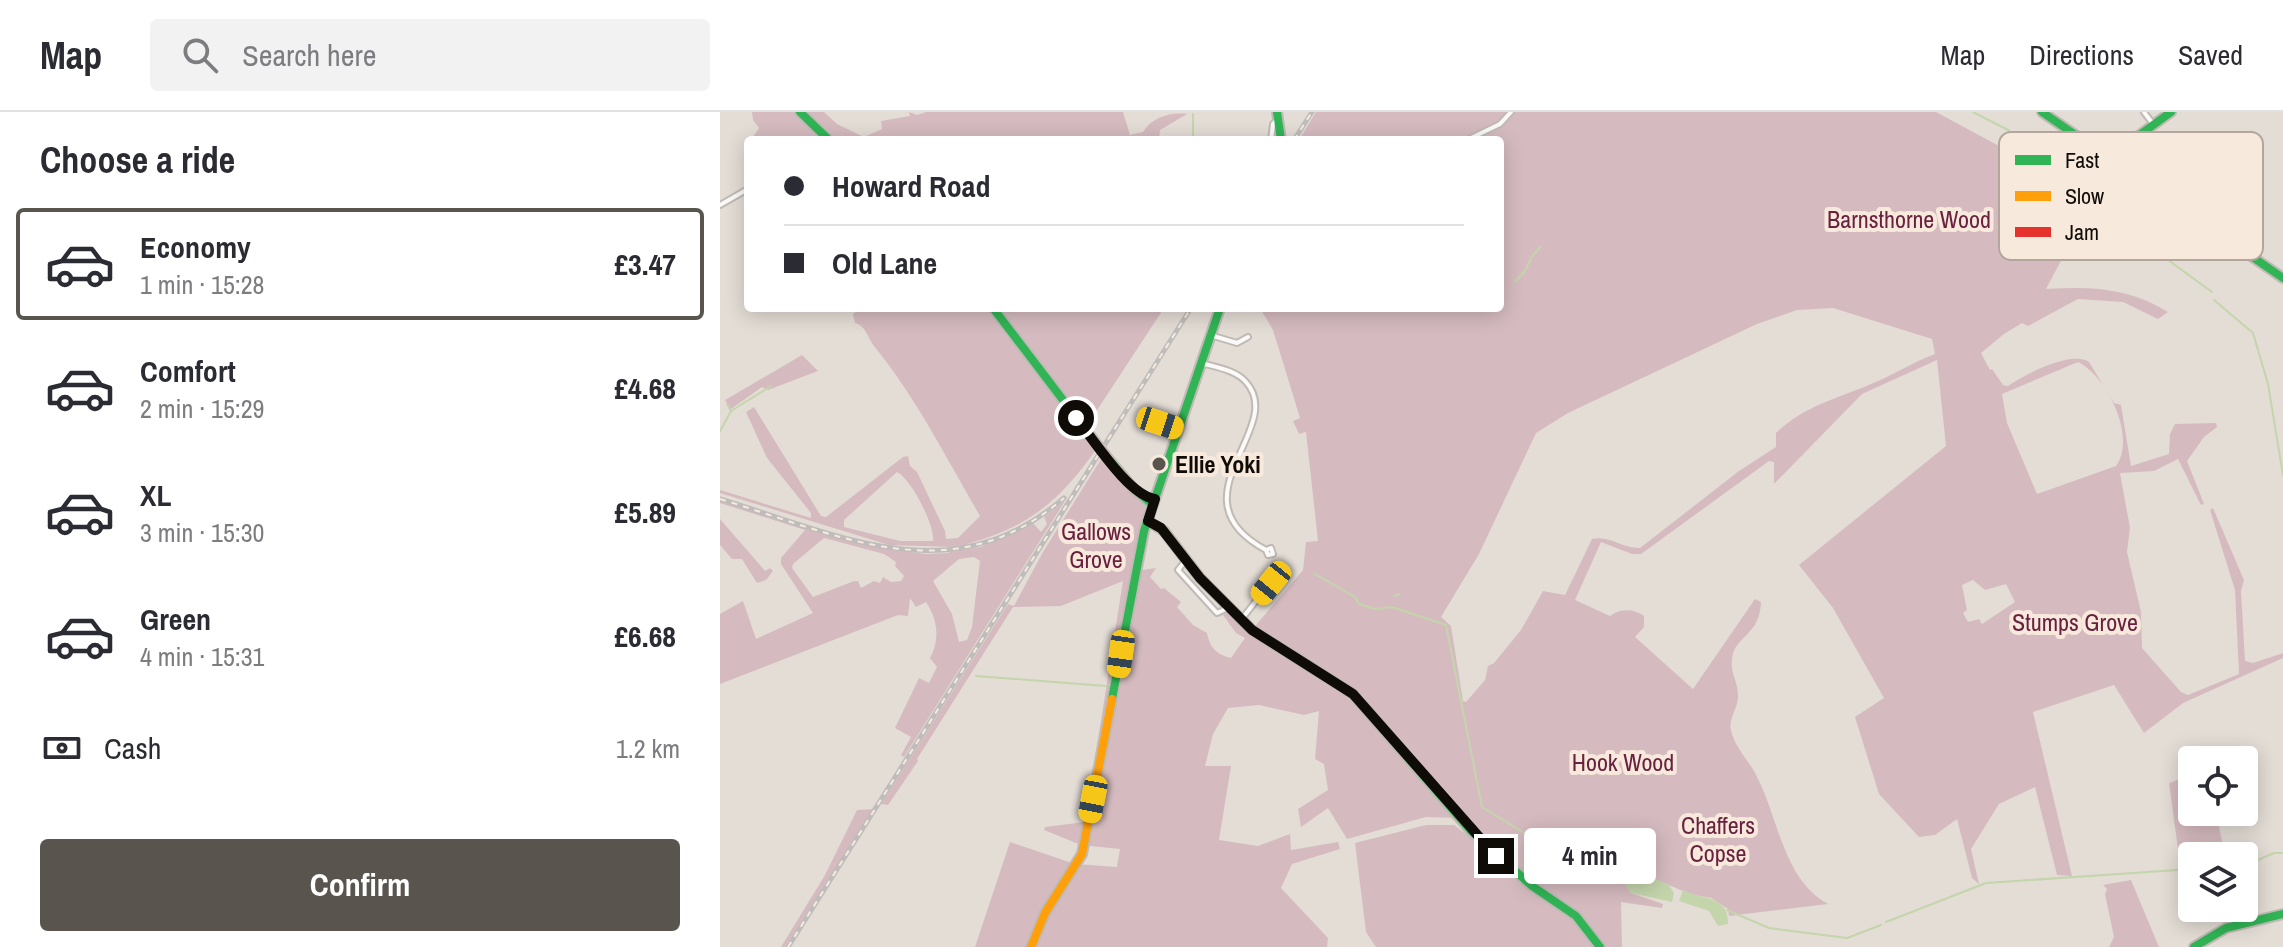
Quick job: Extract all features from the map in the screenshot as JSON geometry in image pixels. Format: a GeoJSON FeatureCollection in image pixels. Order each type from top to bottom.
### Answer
{"type":"FeatureCollection","features":[{"type":"Feature","properties":{"kind":"street"},"geometry":{"type":"LineString","coordinates":[[800,112],[825,136]]}},
{"type":"Feature","properties":{"kind":"street"},"geometry":{"type":"LineString","coordinates":[[1475,136],[1500,124],[1511,112]]}},
{"type":"Feature","properties":{"kind":"street"},"geometry":{"type":"LineString","coordinates":[[2042,112],[2070,132]]}},
{"type":"Feature","properties":{"kind":"street"},"geometry":{"type":"LineString","coordinates":[[2144,112],[2153,124]]}},
{"type":"Feature","properties":{"kind":"street"},"geometry":{"type":"LineString","coordinates":[[2143,132],[2171,112]]}},
{"type":"Feature","properties":{"kind":"street"},"geometry":{"type":"LineString","coordinates":[[720,205],[744,191]]}},
{"type":"Feature","properties":{"kind":"street"},"geometry":{"type":"LineString","coordinates":[[2256,260],[2283,278]]}},
{"type":"Feature","properties":{"kind":"street"},"geometry":{"type":"LineString","coordinates":[[996,312],[1106,456],[1133,488],[1151,501]]}},
{"type":"Feature","properties":{"kind":"street"},"geometry":{"type":"LineString","coordinates":[[1031,947],[1045,913],[1082,854],[1117,681],[1131,586],[1151,501],[1219,312]]}},
{"type":"Feature","properties":{"kind":"street"},"geometry":{"type":"LineString","coordinates":[[1210,335],[1237,343],[1248,337]]}},
{"type":"Feature","properties":{"kind":"street"},"geometry":{"type":"LineString","coordinates":[[1201,363],[1237,375],[1251,390],[1253,414],[1227,487],[1226,503],[1234,524],[1266,550]]}},
{"type":"Feature","properties":{"kind":"street"},"geometry":{"type":"LineString","coordinates":[[1142,417],[1178,429]]}},
{"type":"Feature","properties":{"kind":"street"},"geometry":{"type":"LineString","coordinates":[[1148,521],[1161,528],[1228,607],[1264,640],[1353,694],[1471,831],[1532,886],[1576,916],[1600,947]]}},
{"type":"Feature","properties":{"kind":"street"},"geometry":{"type":"LineString","coordinates":[[1241,620],[1274,578]]}},
{"type":"Feature","properties":{"kind":"street"},"geometry":{"type":"LineString","coordinates":[[2194,947],[2226,928],[2283,914]]}},
{"type":"Feature","properties":{"kind":"green space"},"geometry":{"type":"Polygon","coordinates":[[[752,112],[824,112],[837,124],[862,136],[754,136],[759,128],[752,112]]]}},
{"type":"Feature","properties":{"kind":"green space"},"geometry":{"type":"Polygon","coordinates":[[[909,112],[917,115],[926,112],[1123,112],[1130,135],[1143,132],[1162,117],[1187,114],[1160,130],[1159,136],[866,136],[882,129],[881,121],[910,116],[909,112]]]}},
{"type":"Feature","properties":{"kind":"green space"},"geometry":{"type":"Polygon","coordinates":[[[1316,112],[1936,112],[1999,146],[1999,260],[2061,260],[2046,289],[2109,290],[2139,298],[2168,312],[2158,319],[2123,302],[2078,299],[2028,326],[2022,323],[1981,353],[2003,385],[2008,386],[2060,361],[2081,359],[2089,362],[2107,391],[2089,369],[2078,362],[2002,394],[2007,423],[2037,494],[2116,466],[2122,454],[2123,439],[2116,408],[2109,395],[2114,403],[2121,405],[2131,466],[2169,454],[2170,434],[2175,424],[2216,423],[2217,427],[2204,437],[2187,461],[2204,504],[2201,505],[2178,459],[2154,471],[2120,473],[2130,528],[2127,552],[2141,612],[2142,648],[2181,692],[2188,695],[2239,674],[2235,590],[2210,510],[2213,508],[2244,580],[2241,591],[2245,661],[2253,663],[2283,653],[2283,658],[2183,703],[2144,733],[2114,685],[2033,712],[2072,876],[2057,875],[2035,787],[1999,804],[1971,849],[1979,884],[1972,878],[1957,819],[1935,835],[1919,837],[1879,794],[1855,717],[1884,698],[1833,608],[1799,565],[1946,446],[1937,360],[1862,394],[1774,484],[1774,462],[1769,461],[1641,554],[1632,554],[1601,542],[1575,600],[1610,616],[1627,610],[1644,616],[1644,627],[1635,637],[1693,689],[1755,599],[1761,602],[1756,622],[1734,651],[1732,664],[1738,699],[1731,730],[1763,790],[1791,863],[1813,893],[1828,904],[1729,916],[1728,909],[1711,898],[1690,894],[1631,869],[1626,885],[1631,893],[1663,904],[1662,908],[1621,902],[1622,947],[1602,947],[1577,915],[1498,856],[1502,850],[1494,853],[1456,818],[1426,817],[1347,839],[1328,808],[1301,827],[1298,809],[1328,790],[1324,764],[1315,759],[1319,711],[1304,715],[1259,705],[1228,708],[1213,734],[1205,766],[1231,766],[1219,840],[1258,846],[1290,834],[1291,850],[1338,842],[1340,849],[1292,864],[1281,888],[1328,938],[1327,947],[975,947],[1010,842],[1075,864],[1117,867],[1120,849],[1081,845],[1044,830],[1045,827],[1085,822],[1123,581],[1061,606],[1013,607],[918,761],[888,805],[881,804],[1008,604],[1014,606],[1043,552],[1103,456],[1150,507],[1138,564],[1143,570],[1156,568],[1150,577],[1161,589],[1164,588],[1181,602],[1177,607],[1193,625],[1207,633],[1214,650],[1231,658],[1245,638],[1236,633],[1223,615],[1230,611],[1251,631],[1303,570],[1306,542],[1318,541],[1306,432],[1299,434],[1293,421],[1300,418],[1273,330],[1262,312],[1504,312],[1504,136],[1301,136],[1316,112]],[[1833,308],[1797,310],[1757,324],[1568,413],[1536,433],[1479,554],[1441,617],[1451,626],[1463,701],[1466,702],[1485,680],[1488,666],[1521,630],[1543,591],[1565,595],[1592,539],[1640,548],[1739,471],[1776,447],[1776,433],[1798,416],[1935,354],[1932,339],[1833,308]],[[1973,580],[1962,585],[1967,610],[1963,613],[1968,622],[1979,619],[1982,624],[2015,602],[2006,584],[1985,590],[1973,580]]]}},
{"type":"Feature","properties":{"kind":"green space"},"geometry":{"type":"Polygon","coordinates":[[[1161,312],[1086,427],[1097,448],[1070,483],[1026,520],[967,544],[960,550],[981,547],[1033,523],[1041,532],[1047,524],[1044,517],[1065,501],[904,757],[901,755],[911,737],[895,728],[919,678],[929,683],[937,667],[930,658],[936,637],[935,623],[926,602],[916,607],[910,598],[908,616],[898,615],[720,684],[720,614],[743,601],[756,639],[813,613],[781,564],[781,558],[805,530],[720,503],[720,500],[875,547],[925,554],[948,553],[954,547],[889,545],[720,493],[720,490],[811,518],[811,513],[767,458],[746,412],[754,407],[821,516],[826,517],[908,456],[910,466],[917,472],[945,531],[946,539],[958,538],[980,516],[930,428],[864,330],[855,323],[853,314],[1161,312]],[[897,472],[844,520],[844,527],[900,541],[933,541],[921,503],[897,472]],[[824,538],[792,568],[813,597],[854,581],[858,581],[861,588],[874,581],[880,583],[883,577],[891,582],[901,581],[904,576],[895,566],[896,562],[884,554],[824,538]],[[974,557],[959,559],[933,581],[952,614],[959,642],[967,640],[972,627],[980,561],[974,557]]]}},
{"type":"Feature","properties":{"kind":"green space"},"geometry":{"type":"Polygon","coordinates":[[[802,355],[818,371],[768,390],[762,387],[731,409],[725,400],[802,355]]]}},
{"type":"Feature","properties":{"kind":"green space"},"geometry":{"type":"Polygon","coordinates":[[[720,519],[765,571],[770,568],[773,571],[766,580],[757,583],[742,559],[732,559],[720,545],[720,519]]]}},
{"type":"Feature","properties":{"kind":"green space"},"geometry":{"type":"Polygon","coordinates":[[[2178,780],[2178,826],[2219,826],[2222,842],[2178,842],[2178,849],[2169,783],[2178,780]]]}},
{"type":"Feature","properties":{"kind":"green space"},"geometry":{"type":"Polygon","coordinates":[[[873,809],[785,947],[781,947],[825,875],[857,810],[873,809]]]}},
{"type":"Feature","properties":{"kind":"green space"},"geometry":{"type":"Polygon","coordinates":[[[1426,825],[1454,825],[1576,919],[1598,947],[1376,947],[1366,932],[1355,843],[1426,825]]]}},
{"type":"Feature","properties":{"kind":"green space"},"geometry":{"type":"Polygon","coordinates":[[[2131,880],[2159,947],[2109,947],[2114,937],[2105,894],[2107,889],[2103,885],[2131,880]]]}},
{"type":"Feature","properties":{"kind":"shaded area"},"geometry":{"type":"Polygon","coordinates":[[[1631,869],[1669,885],[1674,893],[1672,902],[1631,893],[1626,885],[1626,873],[1631,869]]]}},
{"type":"Feature","properties":{"kind":"shaded area"},"geometry":{"type":"Polygon","coordinates":[[[1683,890],[1719,903],[1727,915],[1728,924],[1718,926],[1709,911],[1679,901],[1683,890]]]}},
{"type":"Feature","properties":{"kind":"waterway"},"geometry":{"type":"LineString","coordinates":[[1973,112],[2010,132]]}},
{"type":"Feature","properties":{"kind":"waterway"},"geometry":{"type":"LineString","coordinates":[[1193,114],[1193,136]]}},
{"type":"Feature","properties":{"kind":"waterway"},"geometry":{"type":"LineString","coordinates":[[1531,258],[1541,246]]}},
{"type":"Feature","properties":{"kind":"waterway"},"geometry":{"type":"LineString","coordinates":[[1526,269],[1530,260]]}},
{"type":"Feature","properties":{"kind":"waterway"},"geometry":{"type":"LineString","coordinates":[[2168,260],[2212,292]]}},
{"type":"Feature","properties":{"kind":"waterway"},"geometry":{"type":"LineString","coordinates":[[1515,282],[1525,271]]}},
{"type":"Feature","properties":{"kind":"waterway"},"geometry":{"type":"LineString","coordinates":[[2214,300],[2253,333],[2268,384],[2283,475]]}},
{"type":"Feature","properties":{"kind":"waterway"},"geometry":{"type":"LineString","coordinates":[[731,411],[771,386]]}},
{"type":"Feature","properties":{"kind":"waterway"},"geometry":{"type":"LineString","coordinates":[[720,431],[731,411],[727,404]]}},
{"type":"Feature","properties":{"kind":"waterway"},"geometry":{"type":"LineString","coordinates":[[1315,574],[1355,597],[1359,604],[1375,609],[1392,607],[1446,625],[1482,807],[1571,862],[1583,859],[1588,864],[1608,862],[1625,865],[1658,881]]}},
{"type":"Feature","properties":{"kind":"waterway"},"geometry":{"type":"LineString","coordinates":[[1394,596],[1399,594]]}},
{"type":"Feature","properties":{"kind":"waterway"},"geometry":{"type":"LineString","coordinates":[[976,676],[1106,686]]}},
{"type":"Feature","properties":{"kind":"waterway"},"geometry":{"type":"LineString","coordinates":[[2258,860],[2274,853],[2283,853]]}},
{"type":"Feature","properties":{"kind":"waterway"},"geometry":{"type":"LineString","coordinates":[[1886,922],[1986,883],[2178,870]]}},
{"type":"Feature","properties":{"kind":"waterway"},"geometry":{"type":"LineString","coordinates":[[1727,910],[1769,928],[1847,938],[1881,925]]}},
{"type":"Feature","properties":{"kind":"railway"},"geometry":{"type":"LineString","coordinates":[[1297,136],[1312,112]]}},
{"type":"Feature","properties":{"kind":"railway"},"geometry":{"type":"LineString","coordinates":[[788,947],[1188,312]]}},
{"type":"Feature","properties":{"kind":"railway"},"geometry":{"type":"LineString","coordinates":[[720,499],[853,540],[896,548],[938,550],[980,544],[1022,527],[1064,498]]}},
{"type":"Feature","properties":{"kind":"traffic: fast"},"geometry":{"type":"LineString","coordinates":[[800,112],[825,136]]}},
{"type":"Feature","properties":{"kind":"traffic: fast"},"geometry":{"type":"LineString","coordinates":[[1277,112],[1280,136]]}},
{"type":"Feature","properties":{"kind":"traffic: fast"},"geometry":{"type":"LineString","coordinates":[[2042,112],[2071,132]]}},
{"type":"Feature","properties":{"kind":"traffic: fast"},"geometry":{"type":"LineString","coordinates":[[2144,132],[2171,112]]}},
{"type":"Feature","properties":{"kind":"traffic: fast"},"geometry":{"type":"LineString","coordinates":[[2257,260],[2283,278]]}},
{"type":"Feature","properties":{"kind":"traffic: fast"},"geometry":{"type":"LineString","coordinates":[[996,312],[1098,446]]}},
{"type":"Feature","properties":{"kind":"traffic: fast"},"geometry":{"type":"LineString","coordinates":[[1112,699],[1144,531],[1219,312]]}},
{"type":"Feature","properties":{"kind":"traffic: fast"},"geometry":{"type":"LineString","coordinates":[[1106,456],[1133,488],[1153,505]]}},
{"type":"Feature","properties":{"kind":"traffic: fast"},"geometry":{"type":"LineString","coordinates":[[1148,521],[1164,531],[1200,578],[1252,630],[1353,694],[1471,831],[1532,886],[1576,916],[1600,947]]}},
{"type":"Feature","properties":{"kind":"traffic: fast"},"geometry":{"type":"LineString","coordinates":[[2194,947],[2226,928],[2283,914]]}},
{"type":"Feature","properties":{"kind":"traffic: slow"},"geometry":{"type":"LineString","coordinates":[[1031,947],[1045,913],[1082,854],[1112,699]]}},
{"type":"Feature","properties":{"kind":"traffic: jam"},"geometry":{"type":"LineString","coordinates":[[1098,446],[1106,456]]}},
{"type":"Feature","properties":{"kind":"place","name":"Ellie Yoki"},"geometry":{"type":"Point","coordinates":[1159,464]}},
{"type":"Feature","properties":{"kind":"route"},"geometry":{"type":"LineString","coordinates":[[1076,418],[1133,488],[1145,498],[1155,499],[1148,521],[1164,531],[1212,591],[1264,640],[1353,694],[1496,856]]}},
{"type":"Feature","properties":{"kind":"park label","name":"Barnsthorne Wood"},"geometry":{"type":"Point","coordinates":[1909,219]}},
{"type":"Feature","properties":{"kind":"park label","name":"Gallows Grove"},"geometry":{"type":"Point","coordinates":[1096,545]}},
{"type":"Feature","properties":{"kind":"park label","name":"Stumps Grove"},"geometry":{"type":"Point","coordinates":[2075,622]}},
{"type":"Feature","properties":{"kind":"park label","name":"Hook Wood"},"geometry":{"type":"Point","coordinates":[1623,762]}},
{"type":"Feature","properties":{"kind":"park label","name":"Chaffers Copse"},"geometry":{"type":"Point","coordinates":[1718,839]}}]}
